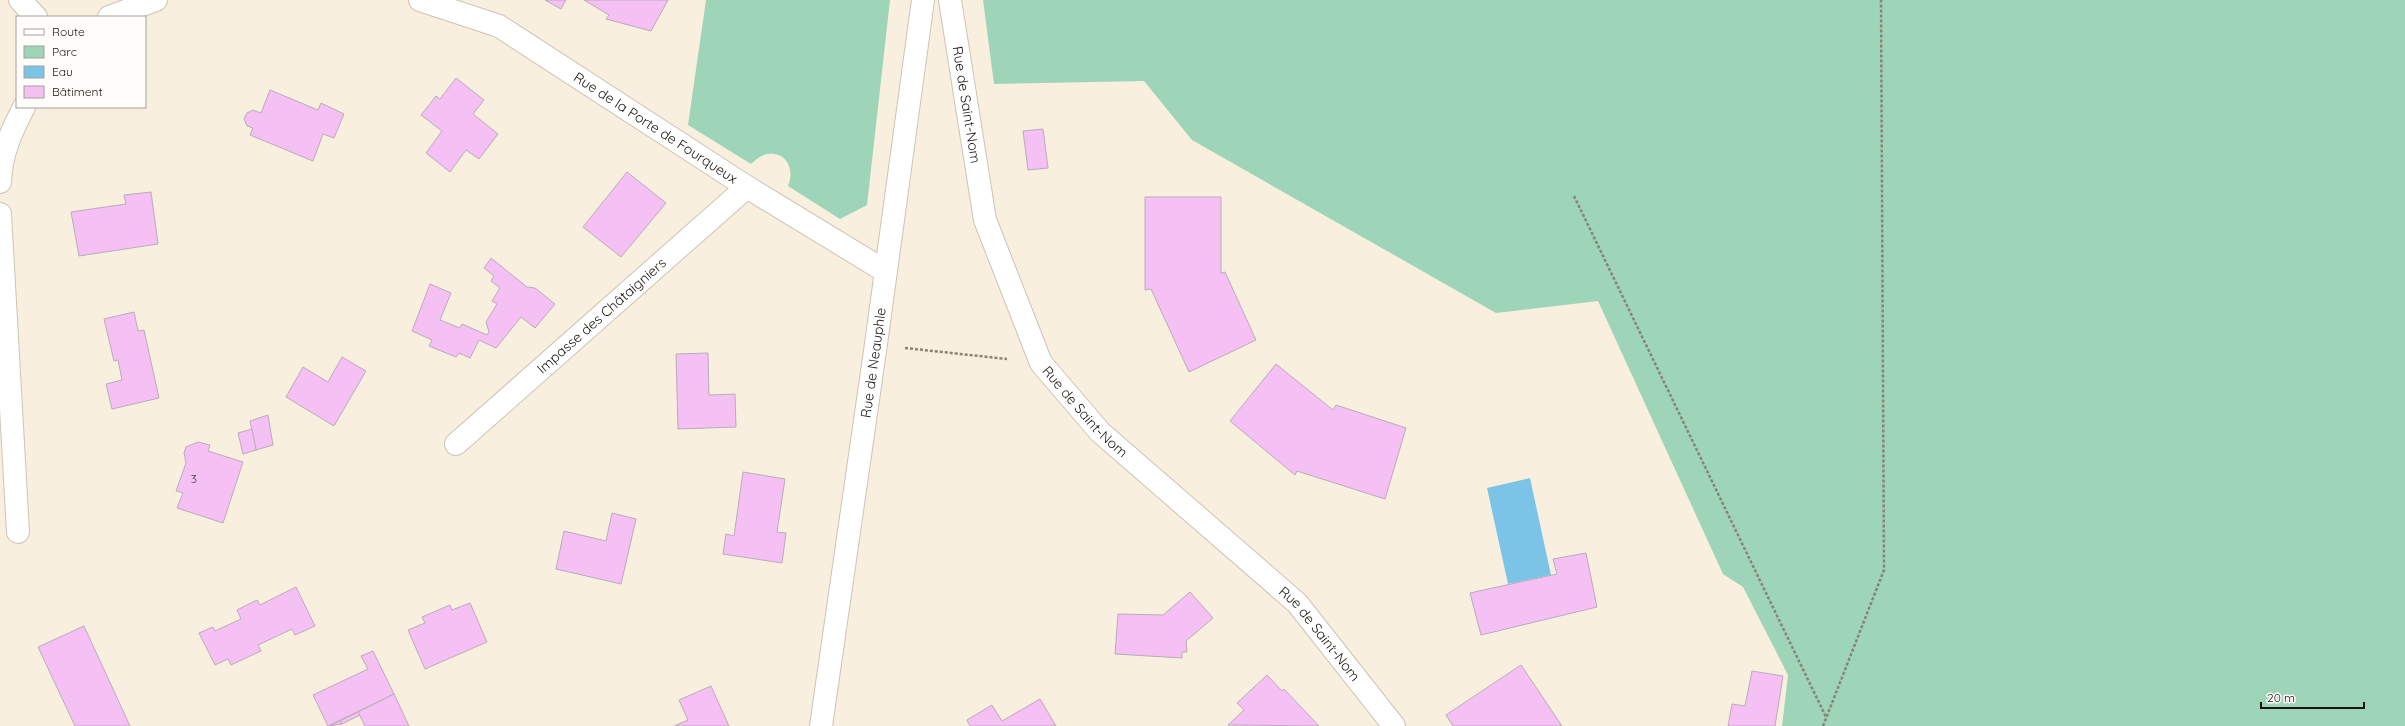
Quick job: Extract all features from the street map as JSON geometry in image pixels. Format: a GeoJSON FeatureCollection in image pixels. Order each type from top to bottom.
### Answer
{"type":"FeatureCollection","features":[{"type":"Feature","properties":{"kind":"street"},"geometry":{"type":"LineString","coordinates":[[20,0],[35,16]]}},
{"type":"Feature","properties":{"kind":"street"},"geometry":{"type":"LineString","coordinates":[[112,16],[156,0]]}},
{"type":"Feature","properties":{"kind":"street","name":"Rue de la Porte de Fourqueux"},"geometry":{"type":"LineString","coordinates":[[420,0],[499,26],[747,187],[885,271]]}},
{"type":"Feature","properties":{"kind":"street","name":"Rue de Neauphle"},"geometry":{"type":"LineString","coordinates":[[821,726],[876,344],[923,0]]}},
{"type":"Feature","properties":{"kind":"street","name":"Rue de Saint-Nom"},"geometry":{"type":"LineString","coordinates":[[950,0],[985,220],[1040,363],[1100,432],[1297,603],[1394,726]]}},
{"type":"Feature","properties":{"kind":"street"},"geometry":{"type":"LineString","coordinates":[[0,168],[12,129],[23,108]]}},
{"type":"Feature","properties":{"kind":"street","name":"Impasse des Châtaigniers"},"geometry":{"type":"LineString","coordinates":[[456,444],[747,187]]}},
{"type":"Feature","properties":{"kind":"street"},"geometry":{"type":"LineString","coordinates":[[0,214],[18,532]]}},
{"type":"Feature","properties":{"kind":"path"},"geometry":{"type":"LineString","coordinates":[[1823,726],[1884,570],[1881,0]]}},
{"type":"Feature","properties":{"kind":"path"},"geometry":{"type":"LineString","coordinates":[[1574,196],[1826,718]]}},
{"type":"Feature","properties":{"kind":"path"},"geometry":{"type":"LineString","coordinates":[[876,344],[1040,363]]}},
{"type":"Feature","properties":{"kind":"green space"},"geometry":{"type":"Polygon","coordinates":[[[706,0],[890,0],[867,205],[840,219],[788,186],[790,180],[790,168],[788,163],[780,155],[767,154],[751,164],[688,125],[706,0]]]}},
{"type":"Feature","properties":{"kind":"green space"},"geometry":{"type":"Polygon","coordinates":[[[983,0],[2405,0],[2405,726],[1782,726],[1788,675],[1743,587],[1723,574],[1598,301],[1496,313],[1192,140],[1144,81],[994,84],[983,0]]]}},
{"type":"Feature","properties":{"kind":"water"},"geometry":{"type":"Polygon","coordinates":[[[1530,478],[1551,575],[1508,584],[1487,488],[1530,478]]]}},
{"type":"Feature","properties":{"kind":"building"},"geometry":{"type":"Polygon","coordinates":[[[545,0],[566,0],[561,9],[545,0]]]}},
{"type":"Feature","properties":{"kind":"building"},"geometry":{"type":"Polygon","coordinates":[[[584,0],[668,0],[651,31],[606,19],[609,15],[584,0]]]}},
{"type":"Feature","properties":{"kind":"building"},"geometry":{"type":"Polygon","coordinates":[[[456,78],[484,100],[473,114],[498,134],[479,159],[466,150],[450,172],[426,153],[442,131],[421,115],[436,96],[440,99],[456,78]]]}},
{"type":"Feature","properties":{"kind":"building"},"geometry":{"type":"Polygon","coordinates":[[[270,90],[318,110],[321,103],[344,114],[334,138],[323,134],[313,161],[250,135],[253,128],[247,126],[244,119],[247,113],[253,110],[261,113],[270,90]]]}},
{"type":"Feature","properties":{"kind":"building"},"geometry":{"type":"Polygon","coordinates":[[[1043,129],[1048,168],[1028,170],[1023,131],[1043,129]]]}},
{"type":"Feature","properties":{"kind":"building"},"geometry":{"type":"Polygon","coordinates":[[[627,172],[666,203],[621,257],[583,227],[627,172]]]}},
{"type":"Feature","properties":{"kind":"building"},"geometry":{"type":"Polygon","coordinates":[[[151,192],[158,244],[79,256],[71,212],[126,204],[124,195],[151,192]]]}},
{"type":"Feature","properties":{"kind":"building"},"geometry":{"type":"Polygon","coordinates":[[[1145,197],[1221,197],[1221,273],[1225,272],[1256,340],[1189,372],[1151,289],[1145,290],[1145,197]]]}},
{"type":"Feature","properties":{"kind":"building"},"geometry":{"type":"Polygon","coordinates":[[[491,258],[527,287],[535,288],[555,304],[535,328],[521,317],[496,348],[479,340],[470,358],[459,353],[456,357],[429,346],[432,340],[412,331],[430,284],[451,293],[440,320],[460,328],[462,324],[487,335],[489,332],[486,322],[497,304],[492,301],[500,288],[491,281],[494,276],[484,268],[491,258]]]}},
{"type":"Feature","properties":{"kind":"building"},"geometry":{"type":"Polygon","coordinates":[[[134,312],[138,331],[144,330],[159,398],[112,409],[106,384],[122,380],[118,360],[114,361],[104,319],[134,312]]]}},
{"type":"Feature","properties":{"kind":"building"},"geometry":{"type":"Polygon","coordinates":[[[708,353],[709,395],[735,394],[736,427],[678,429],[676,354],[708,353]]]}},
{"type":"Feature","properties":{"kind":"building"},"geometry":{"type":"Polygon","coordinates":[[[342,357],[366,371],[334,426],[286,397],[303,367],[328,382],[342,357]]]}},
{"type":"Feature","properties":{"kind":"building"},"geometry":{"type":"Polygon","coordinates":[[[1276,364],[1333,410],[1336,405],[1406,428],[1385,499],[1297,471],[1295,475],[1230,421],[1276,364]]]}},
{"type":"Feature","properties":{"kind":"building"},"geometry":{"type":"Polygon","coordinates":[[[268,415],[273,445],[256,450],[250,421],[268,415]]]}},
{"type":"Feature","properties":{"kind":"building"},"geometry":{"type":"Polygon","coordinates":[[[252,429],[256,450],[243,454],[238,433],[252,429]]]}},
{"type":"Feature","properties":{"kind":"building"},"geometry":{"type":"Polygon","coordinates":[[[198,442],[210,445],[208,451],[243,462],[223,523],[177,508],[183,493],[176,491],[186,463],[184,453],[186,447],[198,442]]]}},
{"type":"Feature","properties":{"kind":"building"},"geometry":{"type":"Polygon","coordinates":[[[743,472],[785,479],[777,532],[786,533],[782,563],[723,554],[726,534],[734,536],[743,472]]]}},
{"type":"Feature","properties":{"kind":"building"},"geometry":{"type":"Polygon","coordinates":[[[612,513],[636,519],[621,584],[556,569],[564,531],[606,541],[612,513]]]}},
{"type":"Feature","properties":{"kind":"building"},"geometry":{"type":"Polygon","coordinates":[[[1586,553],[1597,607],[1481,635],[1470,593],[1557,574],[1553,559],[1586,553]]]}},
{"type":"Feature","properties":{"kind":"building"},"geometry":{"type":"Polygon","coordinates":[[[296,587],[315,626],[295,635],[292,629],[258,645],[261,651],[231,665],[228,659],[215,665],[199,633],[213,627],[215,631],[241,619],[237,610],[257,600],[260,605],[296,587]]]}},
{"type":"Feature","properties":{"kind":"building"},"geometry":{"type":"Polygon","coordinates":[[[1190,592],[1213,618],[1186,641],[1187,652],[1182,652],[1182,658],[1115,654],[1118,614],[1163,615],[1190,592]]]}},
{"type":"Feature","properties":{"kind":"building"},"geometry":{"type":"Polygon","coordinates":[[[470,603],[487,642],[425,669],[408,630],[425,623],[422,617],[450,605],[452,610],[470,603]]]}},
{"type":"Feature","properties":{"kind":"building"},"geometry":{"type":"Polygon","coordinates":[[[84,626],[130,726],[75,726],[38,647],[84,626]]]}},
{"type":"Feature","properties":{"kind":"building"},"geometry":{"type":"Polygon","coordinates":[[[373,651],[394,694],[328,726],[313,695],[368,669],[361,656],[373,651]]]}},
{"type":"Feature","properties":{"kind":"building"},"geometry":{"type":"Polygon","coordinates":[[[1521,665],[1562,726],[1453,726],[1446,715],[1521,665]]]}},
{"type":"Feature","properties":{"kind":"building"},"geometry":{"type":"Polygon","coordinates":[[[1752,671],[1783,676],[1775,726],[1728,726],[1732,704],[1745,706],[1752,671]]]}},
{"type":"Feature","properties":{"kind":"building"},"geometry":{"type":"Polygon","coordinates":[[[1267,675],[1282,691],[1284,689],[1319,726],[1228,725],[1244,710],[1237,703],[1267,675]]]}},
{"type":"Feature","properties":{"kind":"building"},"geometry":{"type":"Polygon","coordinates":[[[711,686],[729,726],[674,726],[688,720],[679,700],[711,686]]]}},
{"type":"Feature","properties":{"kind":"building"},"geometry":{"type":"Polygon","coordinates":[[[394,694],[409,726],[365,726],[358,712],[394,694]]]}},
{"type":"Feature","properties":{"kind":"building"},"geometry":{"type":"Polygon","coordinates":[[[1040,699],[1056,726],[970,726],[967,720],[992,705],[1002,721],[1040,699]]]}},
{"type":"Feature","properties":{"kind":"building"},"geometry":{"type":"Polygon","coordinates":[[[358,712],[360,715],[342,724],[340,721],[358,712]]]}},
{"type":"Feature","properties":{"kind":"building"},"geometry":{"type":"Polygon","coordinates":[[[340,721],[342,724],[329,726],[340,721]]]}}]}
